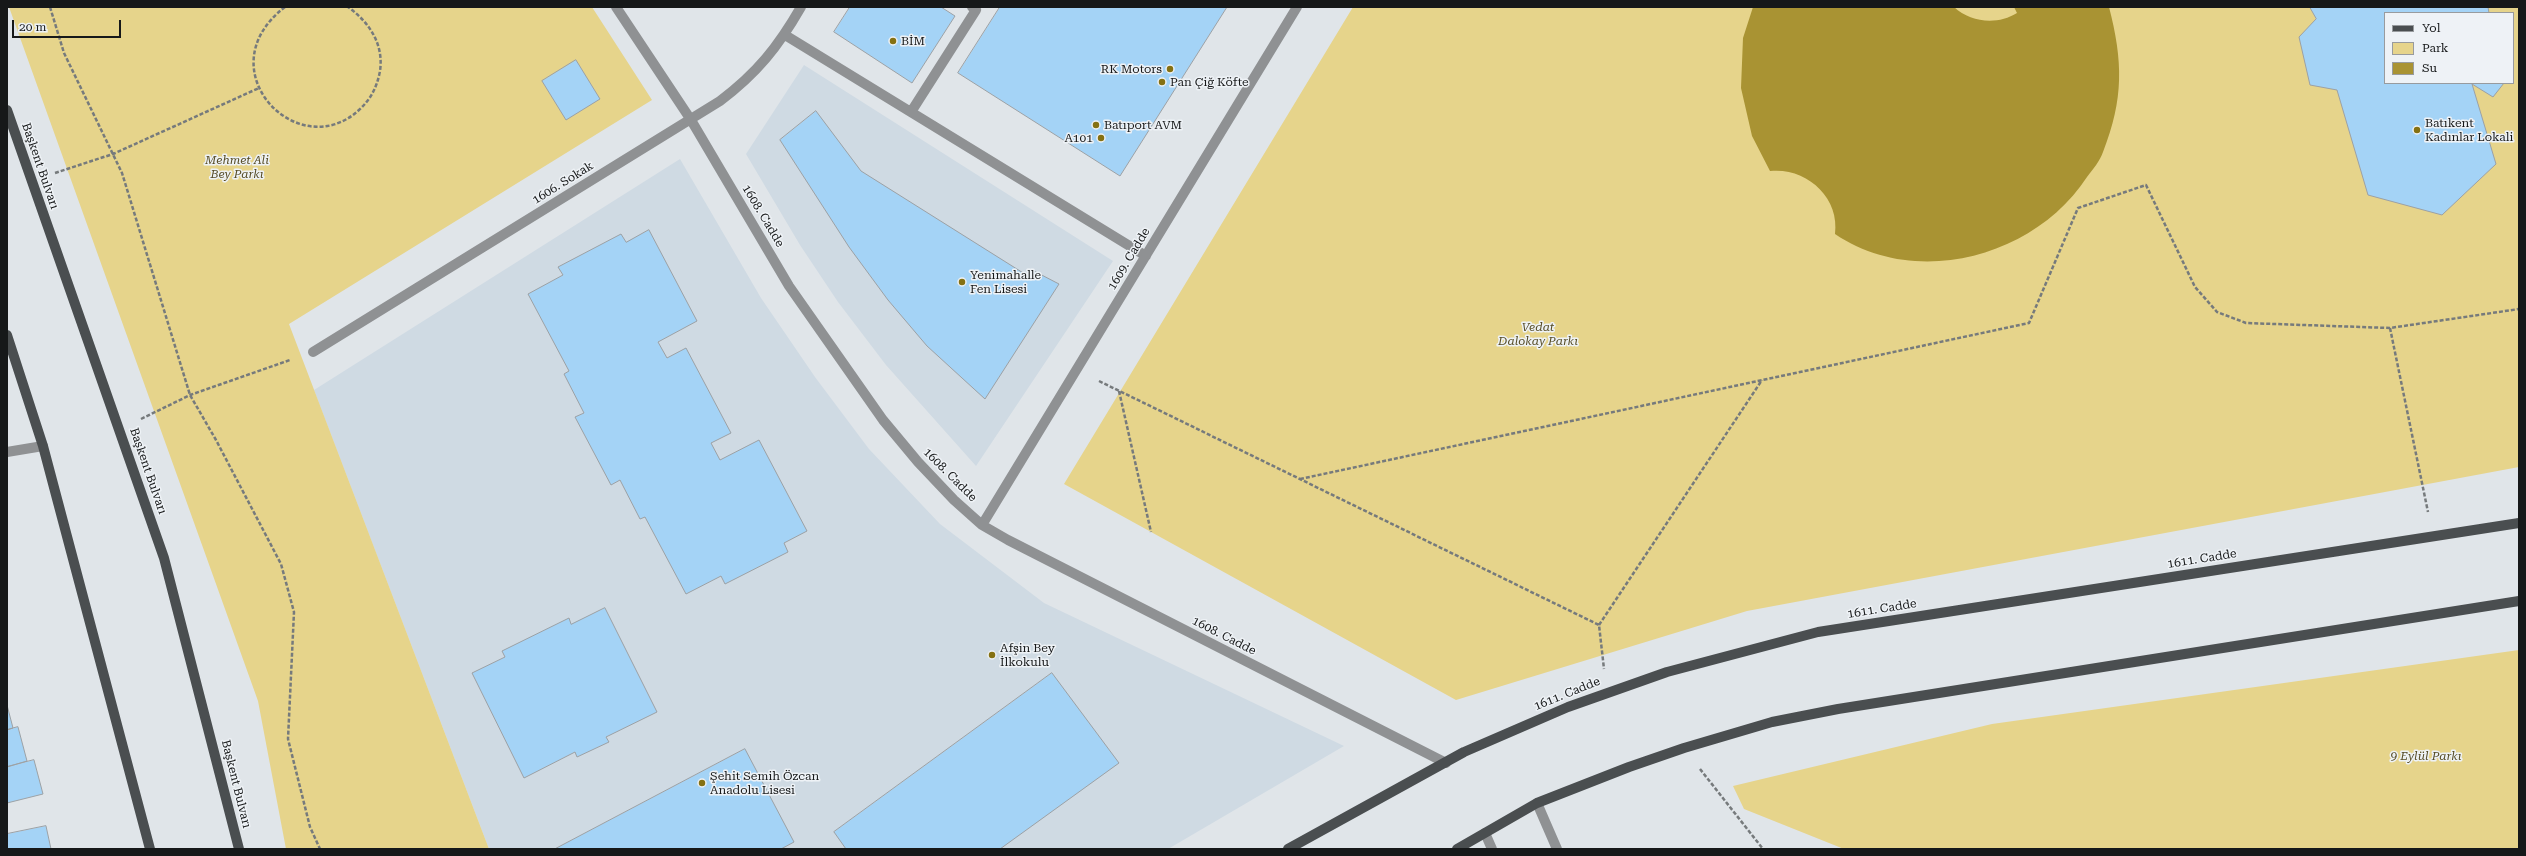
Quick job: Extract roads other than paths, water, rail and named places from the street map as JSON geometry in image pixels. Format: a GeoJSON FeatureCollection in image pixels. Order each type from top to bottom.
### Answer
{"type":"FeatureCollection","features":[{"type":"Feature","properties":{"kind":"main road","name":"Başkent Bulvarı"},"geometry":{"type":"LineString","coordinates":[[7,110],[164,558],[239,849]]}},
{"type":"Feature","properties":{"kind":"main road"},"geometry":{"type":"LineString","coordinates":[[7,335],[43,446],[150,849]]}},
{"type":"Feature","properties":{"kind":"main road","name":"1611. Cadde"},"geometry":{"type":"LineString","coordinates":[[1288,849],[1446,763],[1527,724],[1607,692],[1726,655],[1818,632],[2519,523]]}},
{"type":"Feature","properties":{"kind":"main road"},"geometry":{"type":"LineString","coordinates":[[1457,849],[1537,804],[1684,748],[1772,722],[1838,709],[2519,601]]}},
{"type":"Feature","properties":{"kind":"street","name":"1608. Cadde"},"geometry":{"type":"LineString","coordinates":[[616,7],[691,120],[789,286],[883,420],[923,468],[954,500],[982,525],[1008,540],[1446,763]]}},
{"type":"Feature","properties":{"kind":"street","name":"1606. Sokak"},"geometry":{"type":"LineString","coordinates":[[313,352],[691,120],[742,84],[761,66],[785,35],[801,7]]}},
{"type":"Feature","properties":{"kind":"street"},"geometry":{"type":"LineString","coordinates":[[911,112],[976,10],[972,7]]}},
{"type":"Feature","properties":{"kind":"street","name":"1609. Cadde"},"geometry":{"type":"LineString","coordinates":[[982,525],[1298,7]]}},
{"type":"Feature","properties":{"kind":"street"},"geometry":{"type":"LineString","coordinates":[[785,35],[1146,256]]}},
{"type":"Feature","properties":{"kind":"street"},"geometry":{"type":"LineString","coordinates":[[7,452],[43,446]]}},
{"type":"Feature","properties":{"kind":"street"},"geometry":{"type":"LineString","coordinates":[[1537,804],[1557,849]]}},
{"type":"Feature","properties":{"kind":"street"},"geometry":{"type":"LineString","coordinates":[[1485,833],[1492,849]]}},
{"type":"Feature","properties":{"kind":"water"},"geometry":{"type":"Polygon","coordinates":[[[1753,7],[1954,7],[1976,19],[1993,21],[2010,17],[2017,13],[2014,7],[2109,7],[2117,45],[2119,80],[2115,115],[2102,155],[2094,168],[2065,205],[2037,227],[2006,245],[1972,256],[1937,261],[1901,260],[1867,251],[1835,234],[1835,221],[1832,208],[1818,187],[1808,179],[1796,174],[1783,171],[1770,171],[1752,136],[1741,88],[1743,38],[1753,7]]]}},
{"type":"Feature","properties":{"kind":"place","name":"BİM"},"geometry":{"type":"Point","coordinates":[893,41]}},
{"type":"Feature","properties":{"kind":"place","name":"RK Motors"},"geometry":{"type":"Point","coordinates":[1170,69]}},
{"type":"Feature","properties":{"kind":"place","name":"Pan Çiğ Köfte"},"geometry":{"type":"Point","coordinates":[1162,82]}},
{"type":"Feature","properties":{"kind":"place","name":"Batıport AVM"},"geometry":{"type":"Point","coordinates":[1096,125]}},
{"type":"Feature","properties":{"kind":"place","name":"Batıkent Kadınlar Lokali"},"geometry":{"type":"Point","coordinates":[2417,130]}},
{"type":"Feature","properties":{"kind":"place","name":"A101"},"geometry":{"type":"Point","coordinates":[1101,138]}},
{"type":"Feature","properties":{"kind":"place","name":"Yenimahalle Fen Lisesi"},"geometry":{"type":"Point","coordinates":[962,282]}},
{"type":"Feature","properties":{"kind":"place","name":"Afşin Bey İlkokulu"},"geometry":{"type":"Point","coordinates":[992,655]}},
{"type":"Feature","properties":{"kind":"place","name":"Şehit Semih Özcan Anadolu Lisesi"},"geometry":{"type":"Point","coordinates":[702,783]}},
{"type":"Feature","properties":{"kind":"park label","name":"Mehmet Ali Bey Parkı"},"geometry":{"type":"Point","coordinates":[237,167]}},
{"type":"Feature","properties":{"kind":"park label","name":"Vedat Dalokay Parkı"},"geometry":{"type":"Point","coordinates":[1538,334]}},
{"type":"Feature","properties":{"kind":"park label","name":"9 Eylül Parkı"},"geometry":{"type":"Point","coordinates":[2426,756]}}]}
